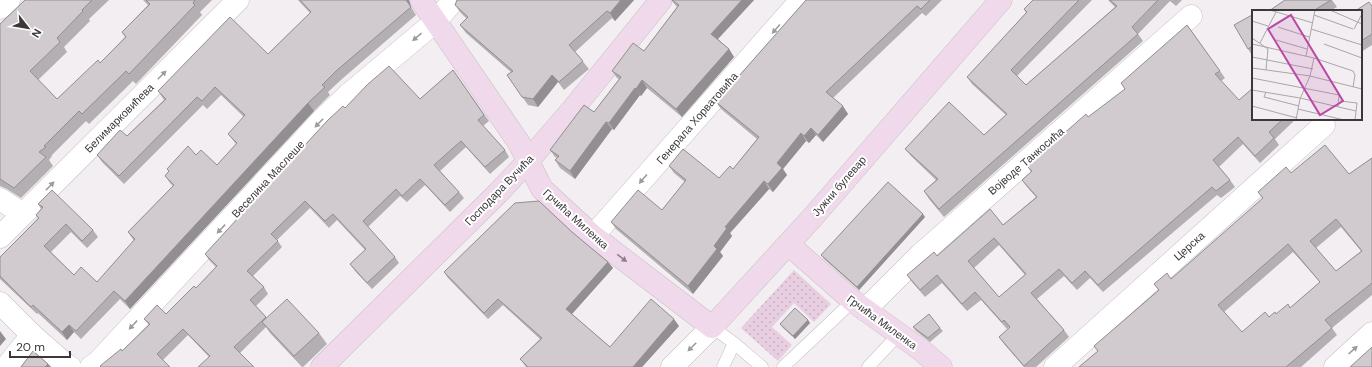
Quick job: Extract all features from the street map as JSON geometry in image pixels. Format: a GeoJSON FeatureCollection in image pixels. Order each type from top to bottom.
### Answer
{"type":"FeatureCollection","features":[{"type":"Feature","properties":{"kind":"main road","name":"Грчића Миленка"},"geometry":{"type":"LineString","coordinates":[[421,0],[516,138],[542,189],[593,236],[712,327]]}},
{"type":"Feature","properties":{"kind":"main road","name":"Господара Вучића"},"geometry":{"type":"LineString","coordinates":[[322,367],[498,193],[528,161],[572,110],[661,0]]}},
{"type":"Feature","properties":{"kind":"main road","name":"Јужни булевар"},"geometry":{"type":"LineString","coordinates":[[712,327],[788,244],[1001,0]]}},
{"type":"Feature","properties":{"kind":"main road","name":"Грчића Миленка"},"geometry":{"type":"LineString","coordinates":[[788,244],[859,305],[941,367]]}},
{"type":"Feature","properties":{"kind":"street"},"geometry":{"type":"LineString","coordinates":[[0,8],[8,0]]}},
{"type":"Feature","properties":{"kind":"street","name":"Белимарковићева"},"geometry":{"type":"LineString","coordinates":[[0,237],[238,0]]}},
{"type":"Feature","properties":{"kind":"street","name":"Веселина Маслеше"},"geometry":{"type":"LineString","coordinates":[[91,367],[98,362],[323,119],[435,22],[454,0]]}},
{"type":"Feature","properties":{"kind":"street","name":"Генерала Хорватовића"},"geometry":{"type":"LineString","coordinates":[[593,236],[801,0]]}},
{"type":"Feature","properties":{"kind":"street","name":"Војводе Танкосића"},"geometry":{"type":"LineString","coordinates":[[859,305],[920,255],[1191,16]]}},
{"type":"Feature","properties":{"kind":"street","name":"Церска"},"geometry":{"type":"LineString","coordinates":[[1055,367],[1324,125]]}},
{"type":"Feature","properties":{"kind":"street"},"geometry":{"type":"LineString","coordinates":[[0,200],[23,214]]}},
{"type":"Feature","properties":{"kind":"street"},"geometry":{"type":"LineString","coordinates":[[0,303],[32,335],[70,367]]}},
{"type":"Feature","properties":{"kind":"street","name":"Јужни булевар"},"geometry":{"type":"LineString","coordinates":[[672,367],[712,327]]}},
{"type":"Feature","properties":{"kind":"street"},"geometry":{"type":"LineString","coordinates":[[1335,367],[1372,333]]}},
{"type":"Feature","properties":{"kind":"street"},"geometry":{"type":"LineString","coordinates":[[6,367],[32,335]]}},
{"type":"Feature","properties":{"kind":"lane"},"geometry":{"type":"LineString","coordinates":[[783,367],[859,305]]}},
{"type":"Feature","properties":{"kind":"lane"},"geometry":{"type":"LineString","coordinates":[[712,327],[734,343],[762,367]]}},
{"type":"Feature","properties":{"kind":"lane"},"geometry":{"type":"LineString","coordinates":[[868,367],[899,334]]}},
{"type":"Feature","properties":{"kind":"lane"},"geometry":{"type":"LineString","coordinates":[[723,367],[734,343]]}},
{"type":"Feature","properties":{"kind":"shaded area"},"geometry":{"type":"Polygon","coordinates":[[[794,270],[831,304],[814,322],[794,303],[772,327],[792,345],[778,361],[741,328],[794,270]]]}},
{"type":"Feature","properties":{"kind":"building"},"geometry":{"type":"Polygon","coordinates":[[[25,0],[92,0],[57,38],[60,42],[30,71],[57,99],[98,60],[100,63],[126,37],[122,32],[150,4],[146,0],[195,0],[193,3],[195,5],[129,74],[126,71],[82,114],[79,111],[44,146],[46,147],[39,152],[46,157],[14,188],[0,179],[0,24],[25,0]]]}},
{"type":"Feature","properties":{"kind":"building"},"geometry":{"type":"Polygon","coordinates":[[[300,0],[406,0],[411,7],[336,71],[322,85],[325,87],[308,103],[125,301],[114,291],[76,331],[69,325],[62,332],[33,305],[31,307],[0,276],[0,257],[39,218],[36,215],[43,207],[38,204],[52,190],[93,230],[82,241],[66,224],[44,246],[74,275],[81,267],[97,282],[135,239],[128,232],[174,185],[165,176],[169,171],[167,169],[188,146],[196,155],[201,150],[217,165],[237,143],[228,134],[245,115],[215,87],[202,101],[197,97],[119,176],[97,155],[120,130],[127,136],[166,99],[158,91],[230,17],[268,54],[311,12],[300,0]]]}},
{"type":"Feature","properties":{"kind":"building"},"geometry":{"type":"Polygon","coordinates":[[[457,0],[621,0],[610,13],[607,11],[569,45],[583,61],[559,82],[552,75],[533,99],[522,97],[507,75],[513,71],[460,25],[468,17],[455,5],[457,0]]]}},
{"type":"Feature","properties":{"kind":"building"},"geometry":{"type":"Polygon","coordinates":[[[672,0],[742,0],[711,34],[729,49],[676,109],[642,80],[609,123],[606,122],[570,171],[555,160],[559,156],[550,150],[584,105],[594,112],[621,77],[612,71],[633,43],[644,51],[679,5],[672,0]]]}},
{"type":"Feature","properties":{"kind":"building"},"geometry":{"type":"Polygon","coordinates":[[[806,0],[930,0],[921,9],[917,6],[826,92],[843,106],[818,135],[811,128],[804,136],[801,133],[777,163],[782,168],[768,184],[764,181],[725,227],[727,228],[714,246],[717,249],[688,286],[611,222],[638,190],[662,210],[686,180],[669,166],[683,149],[719,178],[730,166],[733,169],[759,137],[716,102],[806,0]]]}},
{"type":"Feature","properties":{"kind":"building"},"geometry":{"type":"Polygon","coordinates":[[[1033,0],[1079,0],[1011,70],[1026,85],[1117,6],[1110,0],[1158,0],[1132,27],[1138,34],[939,209],[924,191],[938,179],[905,149],[949,102],[984,135],[1007,114],[967,77],[1027,12],[1024,9],[1033,0]]]}},
{"type":"Feature","properties":{"kind":"building"},"geometry":{"type":"Polygon","coordinates":[[[1285,0],[1331,0],[1315,10],[1270,10],[1285,0]]]}},
{"type":"Feature","properties":{"kind":"building"},"geometry":{"type":"Polygon","coordinates":[[[1369,2],[1372,6],[1372,34],[1362,40],[1362,10],[1357,10],[1369,2]]]}},
{"type":"Feature","properties":{"kind":"building"},"geometry":{"type":"Polygon","coordinates":[[[1252,15],[1252,47],[1248,49],[1234,25],[1252,15]]]}},
{"type":"Feature","properties":{"kind":"building"},"geometry":{"type":"Polygon","coordinates":[[[1187,25],[1220,71],[1215,74],[1239,100],[1252,89],[1252,120],[1282,120],[1269,132],[1274,138],[1255,156],[1238,137],[1213,160],[1230,180],[1216,191],[1212,187],[1098,285],[1085,271],[1072,283],[1059,269],[1031,293],[1064,330],[1024,366],[999,337],[1010,327],[1004,320],[1002,322],[975,292],[962,304],[937,275],[920,290],[907,275],[934,252],[937,256],[990,209],[1003,225],[1037,197],[1022,180],[1032,171],[1027,166],[1086,114],[1088,117],[1125,89],[1121,83],[1187,25]],[[994,238],[968,261],[999,297],[1026,274],[994,238]]]}},
{"type":"Feature","properties":{"kind":"building"},"geometry":{"type":"Polygon","coordinates":[[[389,66],[420,99],[453,70],[484,115],[478,120],[505,150],[485,167],[461,141],[434,165],[459,192],[445,205],[420,179],[402,196],[396,189],[363,221],[395,257],[367,283],[350,264],[366,249],[333,214],[325,221],[305,201],[271,234],[278,241],[247,271],[264,287],[250,300],[266,317],[234,347],[254,367],[198,367],[210,356],[183,329],[157,354],[170,367],[101,367],[100,366],[121,349],[122,351],[150,324],[144,319],[157,305],[166,314],[194,286],[196,288],[217,266],[205,254],[327,121],[343,106],[345,108],[368,84],[389,66]]]}},
{"type":"Feature","properties":{"kind":"building"},"geometry":{"type":"Polygon","coordinates":[[[1325,145],[1349,174],[1372,158],[1372,283],[1325,320],[1332,328],[1286,367],[1079,367],[1098,351],[1094,346],[1159,290],[1154,284],[1167,273],[1171,279],[1263,198],[1258,192],[1286,167],[1291,173],[1325,145]],[[1336,219],[1310,241],[1336,271],[1362,251],[1336,219]],[[1288,244],[1218,305],[1242,332],[1265,312],[1269,317],[1275,312],[1276,314],[1288,304],[1290,308],[1320,282],[1288,244]]]}},
{"type":"Feature","properties":{"kind":"building"},"geometry":{"type":"Polygon","coordinates":[[[888,182],[923,214],[857,287],[821,255],[888,182]]]}},
{"type":"Feature","properties":{"kind":"building"},"geometry":{"type":"Polygon","coordinates":[[[539,201],[572,232],[608,262],[566,309],[610,347],[651,299],[674,319],[633,367],[528,367],[520,359],[542,338],[498,299],[484,313],[444,272],[515,203],[539,201]]]}},
{"type":"Feature","properties":{"kind":"building"},"geometry":{"type":"Polygon","coordinates":[[[287,299],[319,333],[294,356],[262,322],[287,299]]]}},
{"type":"Feature","properties":{"kind":"building"},"geometry":{"type":"Polygon","coordinates":[[[795,308],[808,320],[793,336],[780,324],[795,308]]]}},
{"type":"Feature","properties":{"kind":"building"},"geometry":{"type":"Polygon","coordinates":[[[929,314],[940,328],[928,338],[913,327],[929,314]]]}},
{"type":"Feature","properties":{"kind":"building"},"geometry":{"type":"Polygon","coordinates":[[[1372,347],[1372,367],[1350,367],[1372,347]]]}},
{"type":"Feature","properties":{"kind":"building"},"geometry":{"type":"Polygon","coordinates":[[[33,351],[48,364],[45,367],[21,367],[33,351]]]}}]}
